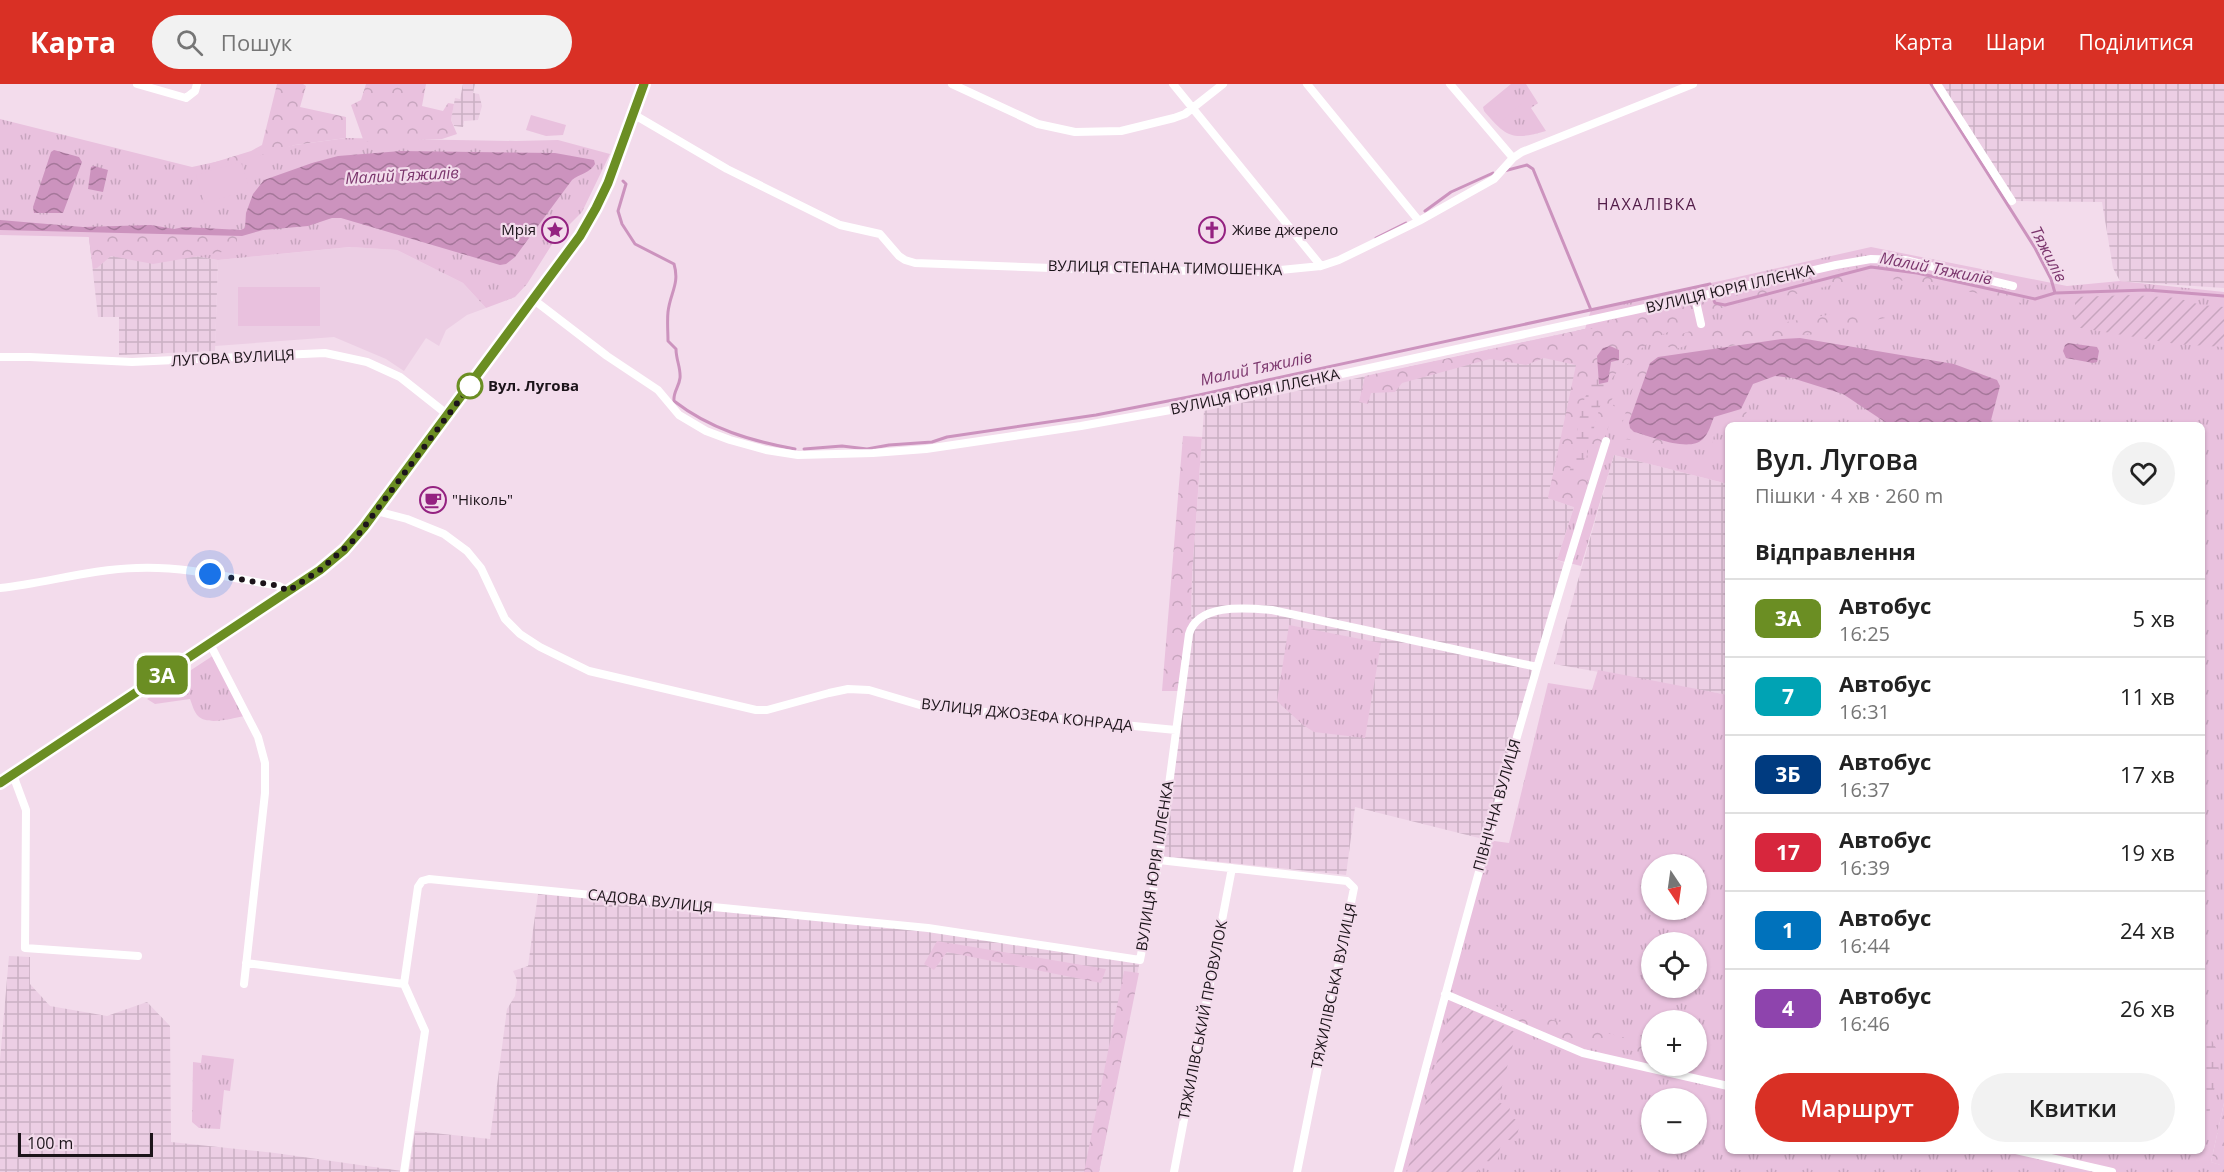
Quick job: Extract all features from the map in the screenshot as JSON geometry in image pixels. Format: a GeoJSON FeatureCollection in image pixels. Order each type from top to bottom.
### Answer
{"type":"FeatureCollection","features":[{"type":"Feature","properties":{"kind":"main road"},"geometry":{"type":"LineString","coordinates":[[0,783],[320,570],[344,550],[376,511],[580,236],[608,183],[644,84]]}},
{"type":"Feature","properties":{"kind":"street"},"geometry":{"type":"LineString","coordinates":[[137,84],[186,98],[195,92],[197,84]]}},
{"type":"Feature","properties":{"kind":"street"},"geometry":{"type":"LineString","coordinates":[[952,84],[1038,124],[1075,132],[1120,130],[1174,118],[1192,108],[1223,84]]}},
{"type":"Feature","properties":{"kind":"street"},"geometry":{"type":"LineString","coordinates":[[1173,84],[1321,266]]}},
{"type":"Feature","properties":{"kind":"street"},"geometry":{"type":"LineString","coordinates":[[1307,84],[1419,222]]}},
{"type":"Feature","properties":{"kind":"street"},"geometry":{"type":"LineString","coordinates":[[1450,84],[1513,158]]}},
{"type":"Feature","properties":{"kind":"street","name":"ВУЛИЦЯ СТЕПАНА ТИМОШЕНКА"},"geometry":{"type":"LineString","coordinates":[[633,114],[727,169],[840,225],[880,234],[905,260],[1080,269],[1260,272],[1321,266],[1339,260],[1419,222],[1494,179],[1513,158],[1522,152],[1693,84]]}},
{"type":"Feature","properties":{"kind":"street"},"geometry":{"type":"LineString","coordinates":[[1937,84],[2012,201]]}},
{"type":"Feature","properties":{"kind":"street","name":"ВУЛИЦЯ ЮРІЯ ІЛЛЄНКА"},"geometry":{"type":"LineString","coordinates":[[534,300],[607,356],[658,390],[679,415],[706,431],[766,450],[798,455],[926,449],[1204,404],[1836,265],[1880,258],[1905,260],[2013,286]]}},
{"type":"Feature","properties":{"kind":"street"},"geometry":{"type":"LineString","coordinates":[[1695,297],[1701,324]]}},
{"type":"Feature","properties":{"kind":"street","name":"ЛУГОВА ВУЛИЦЯ"},"geometry":{"type":"LineString","coordinates":[[0,357],[132,362],[325,353],[367,362],[400,377],[448,415]]}},
{"type":"Feature","properties":{"kind":"street","name":"ПІВНІЧНА ВУЛИЦЯ"},"geometry":{"type":"LineString","coordinates":[[1398,1172],[1445,994],[1537,668],[1605,441]]}},
{"type":"Feature","properties":{"kind":"street","name":"ВУЛИЦЯ ДЖОЗЕФА КОНРАДА"},"geometry":{"type":"LineString","coordinates":[[376,511],[407,519],[451,538],[481,568],[505,619],[520,634],[540,647],[590,671],[756,710],[767,710],[849,689],[869,690],[923,706],[1176,730]]}},
{"type":"Feature","properties":{"kind":"street"},"geometry":{"type":"LineString","coordinates":[[0,588],[117,569],[152,567],[187,570],[279,586],[288,591]]}},
{"type":"Feature","properties":{"kind":"street","name":"ВУЛИЦЯ ЮРІЯ ІЛЛЄНКА"},"geometry":{"type":"LineString","coordinates":[[1140,960],[1159,860],[1191,625],[1203,616],[1232,609],[1272,610],[1537,668]]}},
{"type":"Feature","properties":{"kind":"street"},"geometry":{"type":"LineString","coordinates":[[209,642],[258,737],[265,763],[265,793],[244,984]]}},
{"type":"Feature","properties":{"kind":"street"},"geometry":{"type":"LineString","coordinates":[[13,775],[26,810],[25,948],[138,956]]}},
{"type":"Feature","properties":{"kind":"street","name":"ТЯЖИЛІВСЬКА ВУЛИЦЯ"},"geometry":{"type":"LineString","coordinates":[[1159,860],[1347,881],[1354,888],[1297,1172]]}},
{"type":"Feature","properties":{"kind":"street","name":"ТЯЖИЛІВСЬКИЙ ПРОВУЛОК"},"geometry":{"type":"LineString","coordinates":[[1174,1172],[1232,868]]}},
{"type":"Feature","properties":{"kind":"street","name":"САДОВА ВУЛИЦЯ"},"geometry":{"type":"LineString","coordinates":[[404,984],[418,887],[422,881],[429,879],[927,928],[1140,960]]}},
{"type":"Feature","properties":{"kind":"street"},"geometry":{"type":"LineString","coordinates":[[246,963],[404,984],[425,1031],[404,1172]]}},
{"type":"Feature","properties":{"kind":"street"},"geometry":{"type":"LineString","coordinates":[[1445,994],[1583,1053],[1725,1085]]}},
{"type":"Feature","properties":{"kind":"street"},"geometry":{"type":"LineString","coordinates":[[2033,1154],[2112,1172]]}},
{"type":"Feature","properties":{"kind":"shaded area"},"geometry":{"type":"Polygon","coordinates":[[[463,84],[475,84],[473,93],[479,94],[482,106],[478,120],[464,121],[463,127],[454,126],[451,120],[455,98],[460,99],[463,84]]]}},
{"type":"Feature","properties":{"kind":"shaded area"},"geometry":{"type":"Polygon","coordinates":[[[1942,84],[2224,84],[2224,288],[2120,281],[2113,268],[2102,202],[2015,201],[1942,84]]]}},
{"type":"Feature","properties":{"kind":"shaded area"},"geometry":{"type":"Polygon","coordinates":[[[89,237],[218,260],[215,351],[119,355],[119,317],[98,317],[89,237]]]}},
{"type":"Feature","properties":{"kind":"shaded area"},"geometry":{"type":"Polygon","coordinates":[[[351,247],[397,250],[463,283],[486,308],[467,315],[446,330],[439,346],[426,338],[404,371],[386,359],[334,337],[215,346],[218,260],[351,247]]]}},
{"type":"Feature","properties":{"kind":"shaded area"},"geometry":{"type":"Polygon","coordinates":[[[1585,329],[1548,498],[1574,507],[1557,560],[1567,564],[1487,840],[1355,807],[1346,875],[1173,857],[1159,860],[1191,625],[1192,575],[1204,411],[1585,329]]]}},
{"type":"Feature","properties":{"kind":"shaded area"},"geometry":{"type":"Polygon","coordinates":[[[1614,455],[1725,483],[1725,694],[1554,664],[1614,455]]]}},
{"type":"Feature","properties":{"kind":"shaded area"},"geometry":{"type":"Polygon","coordinates":[[[538,894],[928,928],[1140,960],[1099,1172],[409,1172],[415,1131],[490,1139],[507,1009],[515,996],[517,980],[513,971],[528,966],[538,894]]]}},
{"type":"Feature","properties":{"kind":"shaded area"},"geometry":{"type":"Polygon","coordinates":[[[9,956],[30,957],[30,984],[50,1006],[107,1016],[147,1002],[170,1026],[171,1142],[275,1153],[409,1172],[0,1172],[0,1060],[9,956]]]}},
{"type":"Feature","properties":{"kind":"green space"},"geometry":{"type":"Polygon","coordinates":[[[277,84],[303,84],[306,86],[300,107],[346,117],[346,138],[295,145],[213,169],[209,166],[262,145],[277,84]]]}},
{"type":"Feature","properties":{"kind":"green space"},"geometry":{"type":"Polygon","coordinates":[[[366,84],[426,84],[422,106],[443,111],[448,103],[454,104],[451,120],[457,134],[442,139],[364,142],[351,105],[361,100],[366,84]]]}},
{"type":"Feature","properties":{"kind":"green space"},"geometry":{"type":"Polygon","coordinates":[[[1511,84],[1526,84],[1538,103],[1531,108],[1546,131],[1525,136],[1510,135],[1484,111],[1483,107],[1511,84]]]}},
{"type":"Feature","properties":{"kind":"green space"},"geometry":{"type":"Polygon","coordinates":[[[1509,89],[1522,103],[1502,121],[1489,107],[1509,89]]]}},
{"type":"Feature","properties":{"kind":"green space"},"geometry":{"type":"Polygon","coordinates":[[[531,115],[566,125],[563,135],[546,136],[526,130],[531,115]]]}},
{"type":"Feature","properties":{"kind":"green space"},"geometry":{"type":"Polygon","coordinates":[[[0,119],[192,167],[295,145],[346,138],[558,140],[610,154],[582,212],[556,238],[527,284],[515,297],[486,308],[463,283],[397,250],[350,247],[218,260],[89,237],[0,235],[0,119]]]}},
{"type":"Feature","properties":{"kind":"green space"},"geometry":{"type":"Polygon","coordinates":[[[241,162],[250,190],[204,203],[196,175],[241,162]]]}},
{"type":"Feature","properties":{"kind":"green space"},"geometry":{"type":"Polygon","coordinates":[[[88,231],[237,236],[237,242],[222,252],[153,264],[111,256],[93,269],[88,231]]]}},
{"type":"Feature","properties":{"kind":"green space"},"geometry":{"type":"Polygon","coordinates":[[[1871,247],[2067,286],[2120,281],[2224,292],[2224,1103],[2211,1162],[2224,1166],[2224,1172],[1398,1172],[1487,840],[1509,843],[1548,683],[1592,690],[1598,670],[1725,694],[1725,1154],[2205,1154],[2205,422],[1725,422],[1725,483],[1614,455],[1581,566],[1557,560],[1574,507],[1548,498],[1591,310],[1871,247]]]}},
{"type":"Feature","properties":{"kind":"green space"},"geometry":{"type":"Polygon","coordinates":[[[1866,264],[1896,264],[2022,293],[2021,303],[1948,287],[1868,276],[1796,294],[1716,309],[1707,308],[1707,301],[1866,264]]]}},
{"type":"Feature","properties":{"kind":"green space"},"geometry":{"type":"Polygon","coordinates":[[[238,287],[320,287],[320,326],[238,326],[238,287]]]}},
{"type":"Feature","properties":{"kind":"green space"},"geometry":{"type":"Polygon","coordinates":[[[2133,295],[2177,298],[2201,305],[2224,307],[2224,347],[2176,344],[2075,327],[2075,297],[2133,295]]]}},
{"type":"Feature","properties":{"kind":"green space"},"geometry":{"type":"Polygon","coordinates":[[[1688,303],[1694,307],[1697,322],[1668,332],[1648,343],[1612,379],[1613,397],[1610,403],[1615,407],[1597,461],[1586,459],[1599,406],[1608,382],[1610,346],[1603,348],[1597,356],[1598,366],[1576,479],[1579,473],[1588,481],[1581,506],[1574,507],[1548,498],[1576,365],[1544,358],[1526,365],[1490,359],[1402,383],[1395,392],[1371,393],[1368,404],[1359,402],[1365,376],[1585,329],[1601,329],[1606,321],[1688,303]]]}},
{"type":"Feature","properties":{"kind":"green space"},"geometry":{"type":"Polygon","coordinates":[[[1862,309],[1888,309],[1885,318],[1782,339],[1723,347],[1702,340],[1673,349],[1666,346],[1667,339],[1702,327],[1787,322],[1862,309]]]}},
{"type":"Feature","properties":{"kind":"green space"},"geometry":{"type":"Polygon","coordinates":[[[1650,363],[1629,422],[1634,432],[1681,445],[1699,443],[1710,431],[1715,419],[1741,413],[1747,398],[1750,403],[1743,422],[1717,424],[1710,451],[1618,438],[1637,374],[1650,363]]]}},
{"type":"Feature","properties":{"kind":"green space"},"geometry":{"type":"Polygon","coordinates":[[[1598,366],[1599,384],[1608,382],[1586,456],[1576,479],[1569,475],[1582,405],[1598,366]]]}},
{"type":"Feature","properties":{"kind":"green space"},"geometry":{"type":"Polygon","coordinates":[[[1183,436],[1202,437],[1192,575],[1191,625],[1181,691],[1162,691],[1183,436]]]}},
{"type":"Feature","properties":{"kind":"green space"},"geometry":{"type":"Polygon","coordinates":[[[1289,625],[1381,643],[1365,738],[1314,732],[1277,701],[1289,625]]]}},
{"type":"Feature","properties":{"kind":"green space"},"geometry":{"type":"Polygon","coordinates":[[[214,655],[245,716],[221,720],[202,719],[194,710],[190,699],[155,704],[147,699],[214,655]]]}},
{"type":"Feature","properties":{"kind":"green space"},"geometry":{"type":"Polygon","coordinates":[[[937,941],[1106,969],[1101,983],[947,952],[934,970],[924,964],[937,941]]]}},
{"type":"Feature","properties":{"kind":"green space"},"geometry":{"type":"Polygon","coordinates":[[[1124,971],[1139,973],[1099,1172],[1084,1172],[1124,971]]]}},
{"type":"Feature","properties":{"kind":"green space"},"geometry":{"type":"Polygon","coordinates":[[[1453,1002],[1516,1033],[1498,1102],[1510,1107],[1509,1116],[1520,1122],[1516,1141],[1502,1139],[1497,1163],[1481,1160],[1478,1172],[1407,1172],[1453,1002]]]}},
{"type":"Feature","properties":{"kind":"green space"},"geometry":{"type":"Polygon","coordinates":[[[1491,1005],[1641,1042],[1641,1054],[1622,1049],[1618,1044],[1603,1045],[1570,1040],[1489,1011],[1491,1005]]]}},
{"type":"Feature","properties":{"kind":"green space"},"geometry":{"type":"Polygon","coordinates":[[[2205,1028],[2216,1048],[2219,1067],[2205,1133],[2205,1028]]]}},
{"type":"Feature","properties":{"kind":"green space"},"geometry":{"type":"Polygon","coordinates":[[[202,1055],[234,1059],[230,1091],[224,1090],[220,1129],[199,1128],[192,1122],[193,1062],[201,1063],[202,1055]]]}},
{"type":"Feature","properties":{"kind":"green space"},"geometry":{"type":"Polygon","coordinates":[[[2224,1103],[2224,1172],[2219,1172],[2220,1165],[2211,1162],[2224,1103]]]}},
{"type":"Feature","properties":{"kind":"water"},"geometry":{"type":"Polygon","coordinates":[[[54,150],[79,157],[82,162],[63,213],[34,213],[33,207],[51,152],[54,150]]]}},
{"type":"Feature","properties":{"kind":"water"},"geometry":{"type":"Polygon","coordinates":[[[401,151],[555,153],[594,160],[595,164],[572,180],[515,257],[506,264],[500,265],[341,218],[332,218],[308,226],[263,230],[242,236],[0,230],[0,220],[83,227],[151,225],[174,229],[184,227],[241,230],[245,228],[246,213],[253,194],[264,180],[338,156],[401,151]]]}},
{"type":"Feature","properties":{"kind":"water"},"geometry":{"type":"Polygon","coordinates":[[[91,167],[108,170],[103,192],[88,189],[91,167]]]}},
{"type":"Feature","properties":{"kind":"water"},"geometry":{"type":"Polygon","coordinates":[[[1800,338],[1954,364],[1997,380],[2000,386],[1991,422],[1885,422],[1843,394],[1792,378],[1775,376],[1753,384],[1741,409],[1714,417],[1707,434],[1697,443],[1670,442],[1634,432],[1630,428],[1629,422],[1650,363],[1658,357],[1800,338]]]}},
{"type":"Feature","properties":{"kind":"water"},"geometry":{"type":"Polygon","coordinates":[[[2068,343],[2097,347],[2099,351],[2097,362],[2066,358],[2063,351],[2068,343]]]}},
{"type":"Feature","properties":{"kind":"water"},"geometry":{"type":"Polygon","coordinates":[[[1610,346],[1619,350],[1619,360],[1611,362],[1608,382],[1599,384],[1597,356],[1603,348],[1610,346]]]}},
{"type":"Feature","properties":{"kind":"waterway","name":"Тяжилів"},"geometry":{"type":"LineString","coordinates":[[1931,84],[2035,248],[2051,279],[2055,293]]}},
{"type":"Feature","properties":{"kind":"waterway"},"geometry":{"type":"LineString","coordinates":[[1504,171],[1527,165],[1533,169],[1591,310]]}},
{"type":"Feature","properties":{"kind":"waterway"},"geometry":{"type":"LineString","coordinates":[[1425,211],[1451,192],[1493,173]]}},
{"type":"Feature","properties":{"kind":"waterway","name":"Малий Тяжилів"},"geometry":{"type":"LineString","coordinates":[[623,181],[626,184],[618,211],[622,224],[635,244],[674,264],[676,271],[668,312],[668,341],[676,349],[680,374],[674,401],[702,419],[732,432],[795,449]]}},
{"type":"Feature","properties":{"kind":"waterway"},"geometry":{"type":"LineString","coordinates":[[1376,238],[1406,223]]}},
{"type":"Feature","properties":{"kind":"waterway","name":"Малий Тяжилів"},"geometry":{"type":"LineString","coordinates":[[1712,296],[1715,303],[1725,305],[1871,267],[1917,273],[2035,299],[2055,293],[2147,290],[2224,296]]}},
{"type":"Feature","properties":{"kind":"waterway","name":"Малий Тяжилів"},"geometry":{"type":"LineString","coordinates":[[804,449],[842,446],[867,449],[932,442],[947,437],[1096,415],[1199,395],[1710,284]]}},
{"type":"Feature","properties":{"kind":"bus line","name":"3А"},"geometry":{"type":"LineString","coordinates":[[0,783],[320,570],[355,539],[580,236],[608,183],[644,84]]}},
{"type":"Feature","properties":{"kind":"place","name":"Мрія"},"geometry":{"type":"Point","coordinates":[555,230]}},
{"type":"Feature","properties":{"kind":"place","name":"Живе джерело"},"geometry":{"type":"Point","coordinates":[1212,230]}},
{"type":"Feature","properties":{"kind":"place","name":"Вул. Лугова"},"geometry":{"type":"Point","coordinates":[470,386]}},
{"type":"Feature","properties":{"kind":"place","name":"\"Ніколь\""},"geometry":{"type":"Point","coordinates":[433,500]}},
{"type":"Feature","properties":{"kind":"district","name":"НАХАЛІВКА"},"geometry":{"type":"Point","coordinates":[1647,204]}},
{"type":"Feature","properties":{"kind":"route"},"geometry":{"type":"LineString","coordinates":[[210,574],[279,586],[288,591],[320,570],[355,539],[470,386]]}}]}
